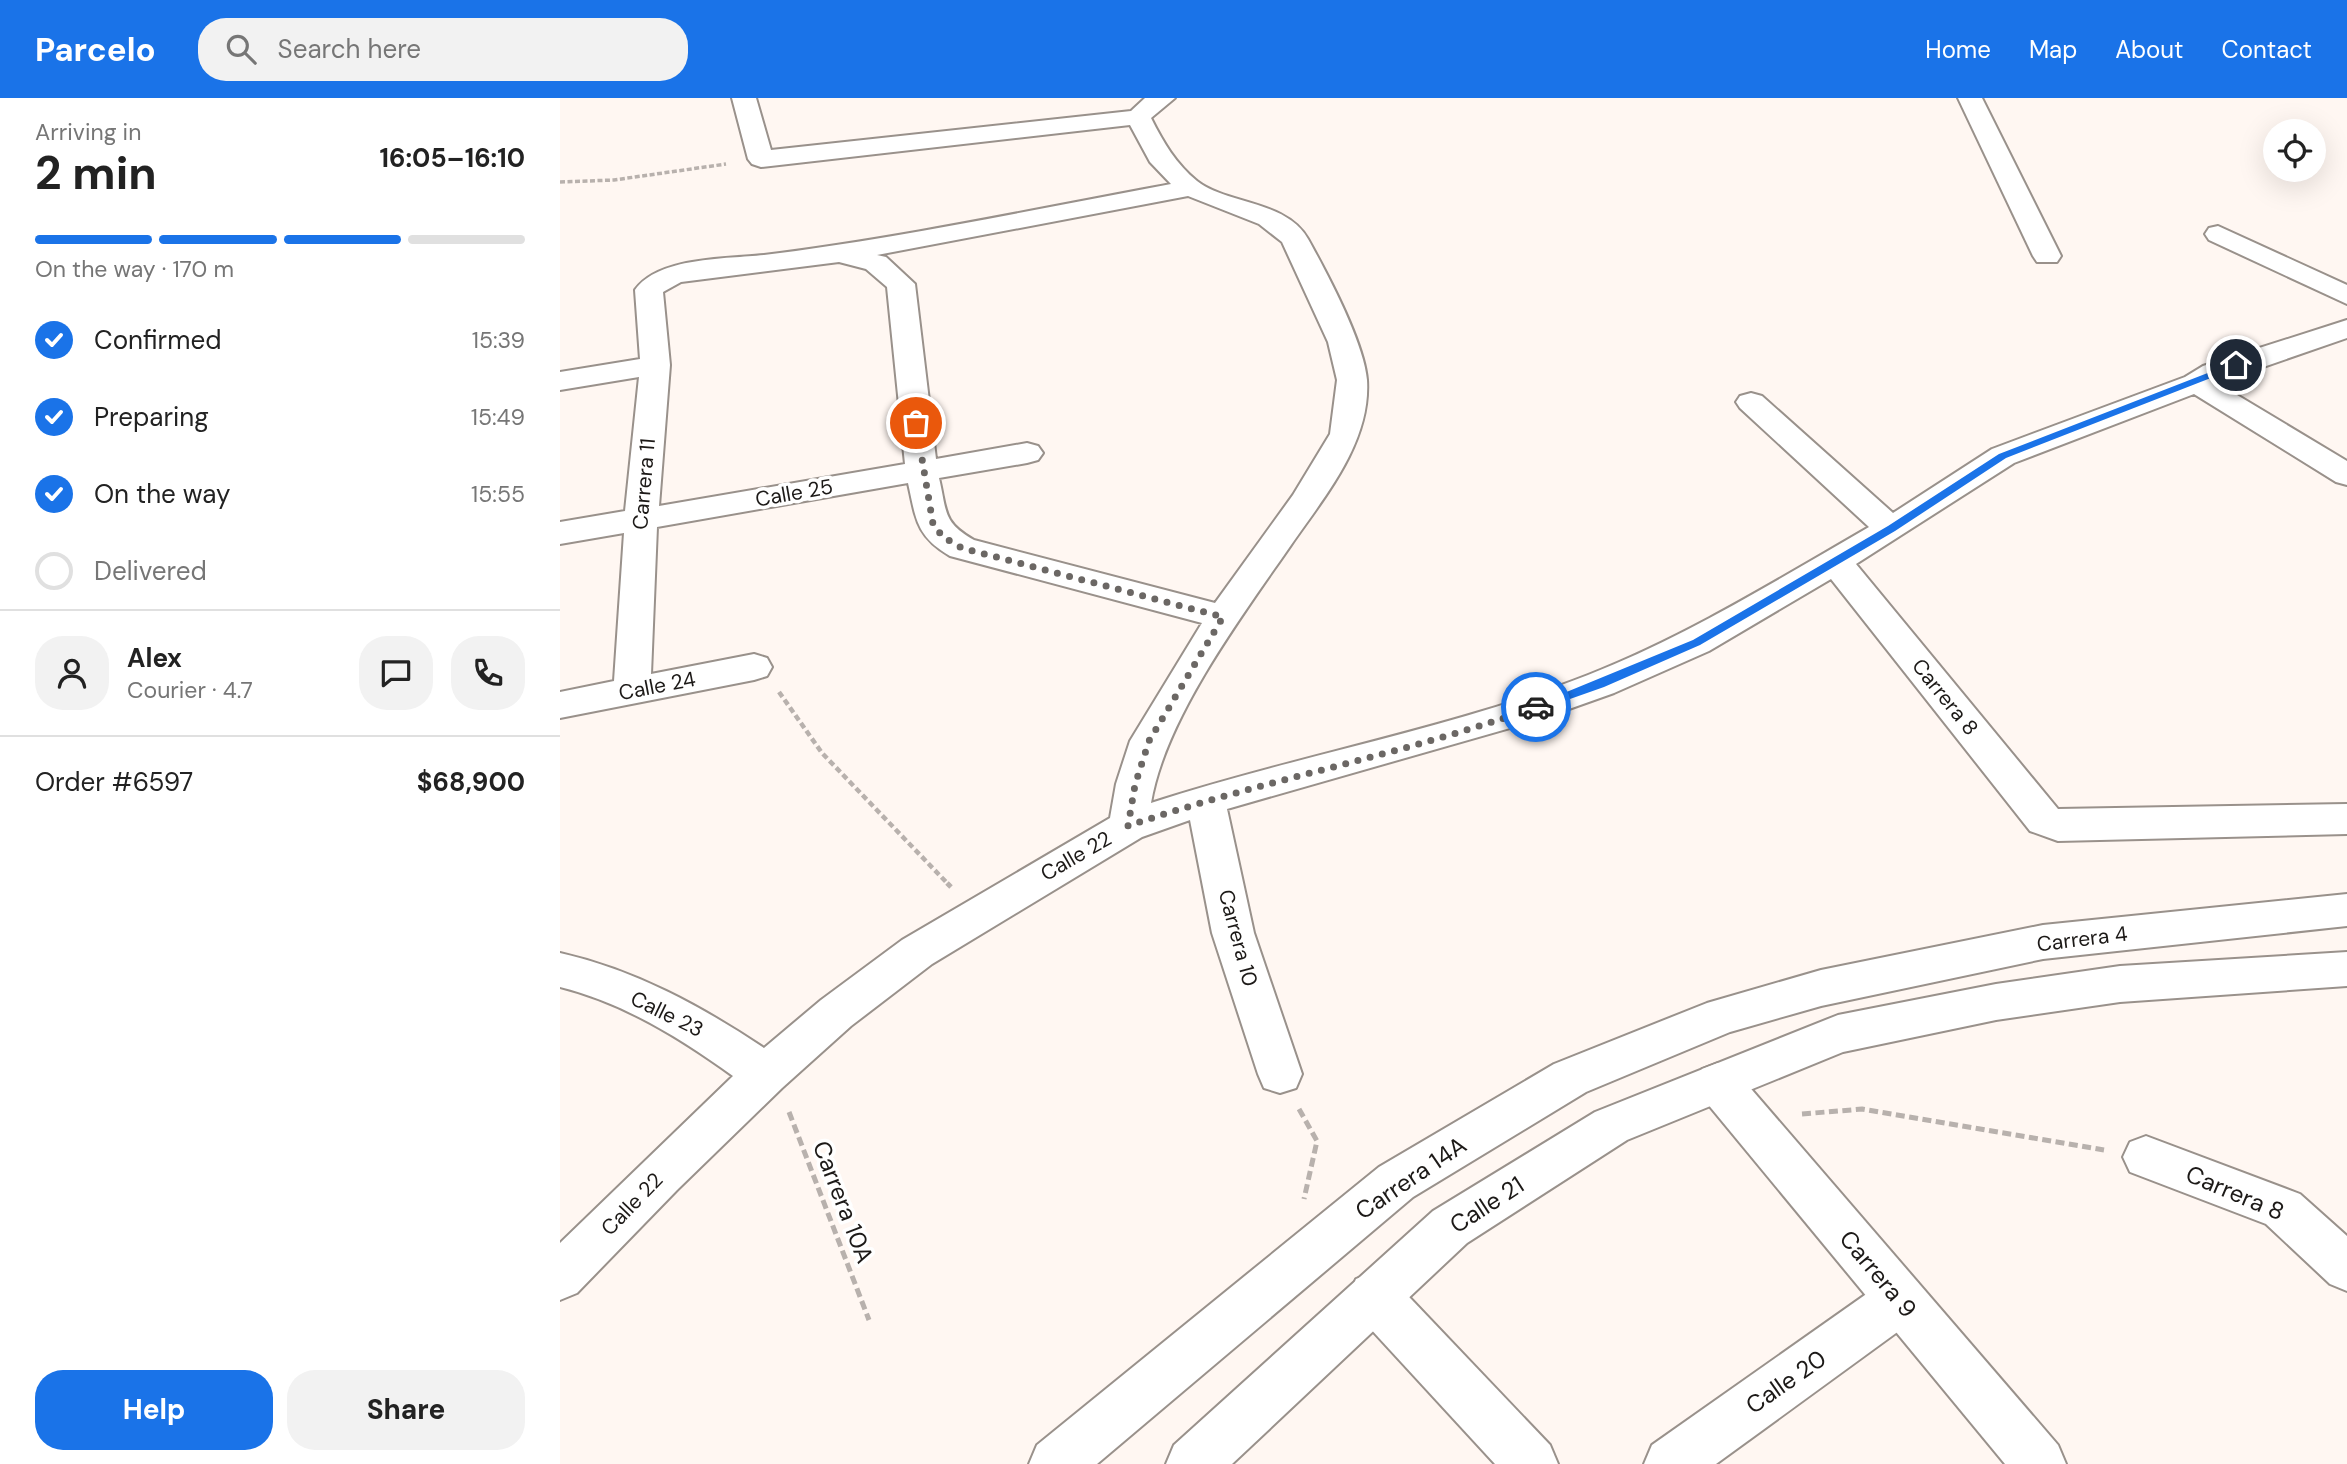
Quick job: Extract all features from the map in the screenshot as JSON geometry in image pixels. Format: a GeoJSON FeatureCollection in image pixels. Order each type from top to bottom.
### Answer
{"type":"FeatureCollection","features":[{"type":"Feature","properties":{"kind":"main road"},"geometry":{"type":"LineString","coordinates":[[744,98],[761,159],[1138,117],[1148,106],[1163,98]]}},
{"type":"Feature","properties":{"kind":"main road"},"geometry":{"type":"LineString","coordinates":[[1970,98],[2046,256]]}},
{"type":"Feature","properties":{"kind":"main road"},"geometry":{"type":"LineString","coordinates":[[1128,826],[1135,785],[1149,741],[1223,617],[1306,499],[1346,434],[1352,380],[1343,342],[1294,238],[1268,218],[1190,188],[1159,156],[1138,117]]}},
{"type":"Feature","properties":{"kind":"main road"},"geometry":{"type":"LineString","coordinates":[[838,254],[1190,188]]}},
{"type":"Feature","properties":{"kind":"main road"},"geometry":{"type":"LineString","coordinates":[[2218,234],[2347,296]]}},
{"type":"Feature","properties":{"kind":"main road"},"geometry":{"type":"LineString","coordinates":[[838,254],[876,263],[901,284],[922,471],[933,524],[943,537],[962,548],[1223,617]]}},
{"type":"Feature","properties":{"kind":"main road","name":"Carrera 11"},"geometry":{"type":"LineString","coordinates":[[632,691],[641,519],[655,365],[649,290],[658,281],[675,274],[838,254]]}},
{"type":"Feature","properties":{"kind":"main road","name":"Calle 22"},"geometry":{"type":"LineString","coordinates":[[560,1278],[660,1175],[776,1090],[836,1013],[917,952],[1128,826],[1206,800],[1513,715],[1601,684],[1696,642],[1891,529],[2003,456],[2196,383],[2214,372],[2347,329]]}},
{"type":"Feature","properties":{"kind":"main road"},"geometry":{"type":"LineString","coordinates":[[560,381],[655,365]]}},
{"type":"Feature","properties":{"kind":"main road"},"geometry":{"type":"LineString","coordinates":[[2196,383],[2347,475]]}},
{"type":"Feature","properties":{"kind":"main road"},"geometry":{"type":"LineString","coordinates":[[1751,402],[1891,529]]}},
{"type":"Feature","properties":{"kind":"main road","name":"Calle 25"},"geometry":{"type":"LineString","coordinates":[[560,533],[1027,453]]}},
{"type":"Feature","properties":{"kind":"main road","name":"Carrera 8"},"geometry":{"type":"LineString","coordinates":[[1836,562],[2044,820],[2058,826],[2347,819]]}},
{"type":"Feature","properties":{"kind":"main road","name":"Calle 24"},"geometry":{"type":"LineString","coordinates":[[560,705],[754,667]]}},
{"type":"Feature","properties":{"kind":"main road","name":"Carrera 10"},"geometry":{"type":"LineString","coordinates":[[1206,800],[1233,933],[1280,1074]]}},
{"type":"Feature","properties":{"kind":"main road","name":"Carrera 4"},"geometry":{"type":"LineString","coordinates":[[1821,988],[2043,942],[2347,910]]}},
{"type":"Feature","properties":{"kind":"main road","name":"Calle 21"},"geometry":{"type":"LineString","coordinates":[[1193,1464],[1450,1227],[1611,1126],[1733,1100],[1838,1034],[1996,1002],[2120,984],[2347,969]]}},
{"type":"Feature","properties":{"kind":"main road","name":"Calle 23"},"geometry":{"type":"LineString","coordinates":[[560,970],[614,988],[696,1025],[776,1090]]}},
{"type":"Feature","properties":{"kind":"main road","name":"Carrera 14A"},"geometry":{"type":"LineString","coordinates":[[1056,1464],[1396,1182],[1570,1079],[1722,1016],[1821,988]]}},
{"type":"Feature","properties":{"kind":"main road","name":"Carrera 9"},"geometry":{"type":"LineString","coordinates":[[1733,1100],[2039,1464]]}},
{"type":"Feature","properties":{"kind":"main road","name":"Carrera 8"},"geometry":{"type":"LineString","coordinates":[[2146,1157],[2284,1209],[2347,1268]]}},
{"type":"Feature","properties":{"kind":"main road"},"geometry":{"type":"LineString","coordinates":[[1374,1296],[1531,1464]]}},
{"type":"Feature","properties":{"kind":"main road","name":"Calle 20"},"geometry":{"type":"LineString","coordinates":[[1671,1464],[1900,1300]]}},
{"type":"Feature","properties":{"kind":"path"},"geometry":{"type":"LineString","coordinates":[[560,182],[614,180],[761,159]]}},
{"type":"Feature","properties":{"kind":"path"},"geometry":{"type":"LineString","coordinates":[[754,667],[769,670],[784,703],[822,753],[928,863]]}},
{"type":"Feature","properties":{"kind":"path"},"geometry":{"type":"LineString","coordinates":[[1280,1074],[1317,1141],[1303,1200]]}},
{"type":"Feature","properties":{"kind":"path","name":"Carrera 10A"},"geometry":{"type":"LineString","coordinates":[[776,1090],[869,1320]]}},
{"type":"Feature","properties":{"kind":"path"},"geometry":{"type":"LineString","coordinates":[[1733,1100],[1862,1109],[2146,1157]]}},
{"type":"Feature","properties":{"kind":"way so far"},"geometry":{"type":"LineString","coordinates":[[916,423],[933,524],[943,537],[962,548],[1223,617],[1149,741],[1135,785],[1128,826],[1206,800],[1349,762],[1536,707]]}},
{"type":"Feature","properties":{"kind":"route"},"geometry":{"type":"LineString","coordinates":[[1536,707],[1601,684],[1696,642],[1891,529],[2003,456],[2196,383],[2214,372],[2236,365]]}}]}
